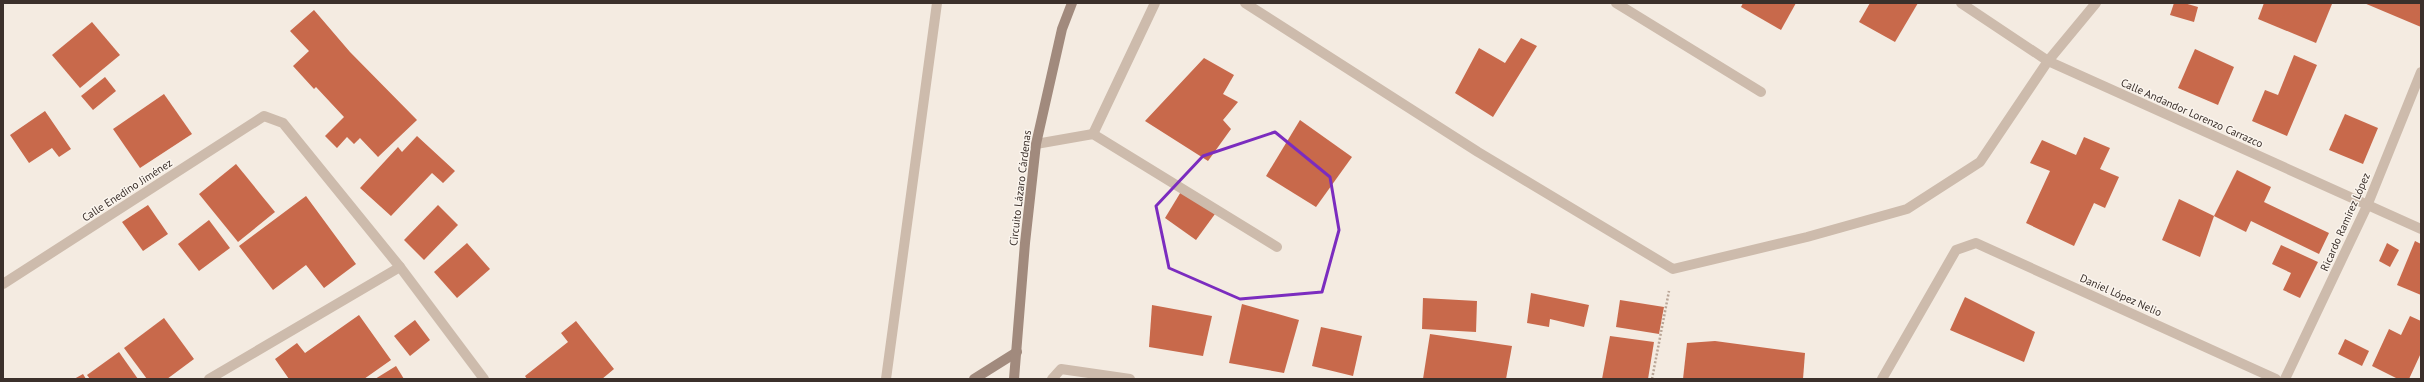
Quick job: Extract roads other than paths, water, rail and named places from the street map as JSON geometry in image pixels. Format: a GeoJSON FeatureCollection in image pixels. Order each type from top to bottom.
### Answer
{"type":"FeatureCollection","features":[{"type":"Feature","properties":{"kind":"street"},"geometry":{"type":"LineString","coordinates":[[886,379],[937,3]]}},
{"type":"Feature","properties":{"kind":"street","name":"Circuito Lázaro Cárdenas"},"geometry":{"type":"LineString","coordinates":[[1014,379],[1025,243],[1036,144],[1062,29],[1072,3]]}},
{"type":"Feature","properties":{"kind":"street"},"geometry":{"type":"LineString","coordinates":[[1093,134],[1155,3]]}},
{"type":"Feature","properties":{"kind":"street"},"geometry":{"type":"LineString","coordinates":[[1245,3],[1478,152],[1673,269],[1806,237],[1907,209],[1980,162],[2048,61],[2096,3]]}},
{"type":"Feature","properties":{"kind":"street"},"geometry":{"type":"LineString","coordinates":[[1616,3],[1761,92]]}},
{"type":"Feature","properties":{"kind":"street","name":"Calle Andandor Lorenzo Carrazco"},"geometry":{"type":"LineString","coordinates":[[1962,3],[2048,61],[2367,206],[2421,229]]}},
{"type":"Feature","properties":{"kind":"street","name":"Ricardo Ramírez López"},"geometry":{"type":"LineString","coordinates":[[2285,379],[2367,206],[2421,72]]}},
{"type":"Feature","properties":{"kind":"street","name":"Calle Enedino Jiménez"},"geometry":{"type":"LineString","coordinates":[[3,284],[264,116],[284,123],[400,267]]}},
{"type":"Feature","properties":{"kind":"street"},"geometry":{"type":"LineString","coordinates":[[1036,144],[1093,134],[1278,247]]}},
{"type":"Feature","properties":{"kind":"street","name":"Daniel López Nelio"},"geometry":{"type":"LineString","coordinates":[[1882,379],[1956,250],[1976,243],[2276,379]]}},
{"type":"Feature","properties":{"kind":"street"},"geometry":{"type":"LineString","coordinates":[[209,379],[400,267],[484,379]]}},
{"type":"Feature","properties":{"kind":"street"},"geometry":{"type":"LineString","coordinates":[[974,379],[1017,352]]}},
{"type":"Feature","properties":{"kind":"street"},"geometry":{"type":"LineString","coordinates":[[1052,379],[1061,369],[1130,379]]}}]}
